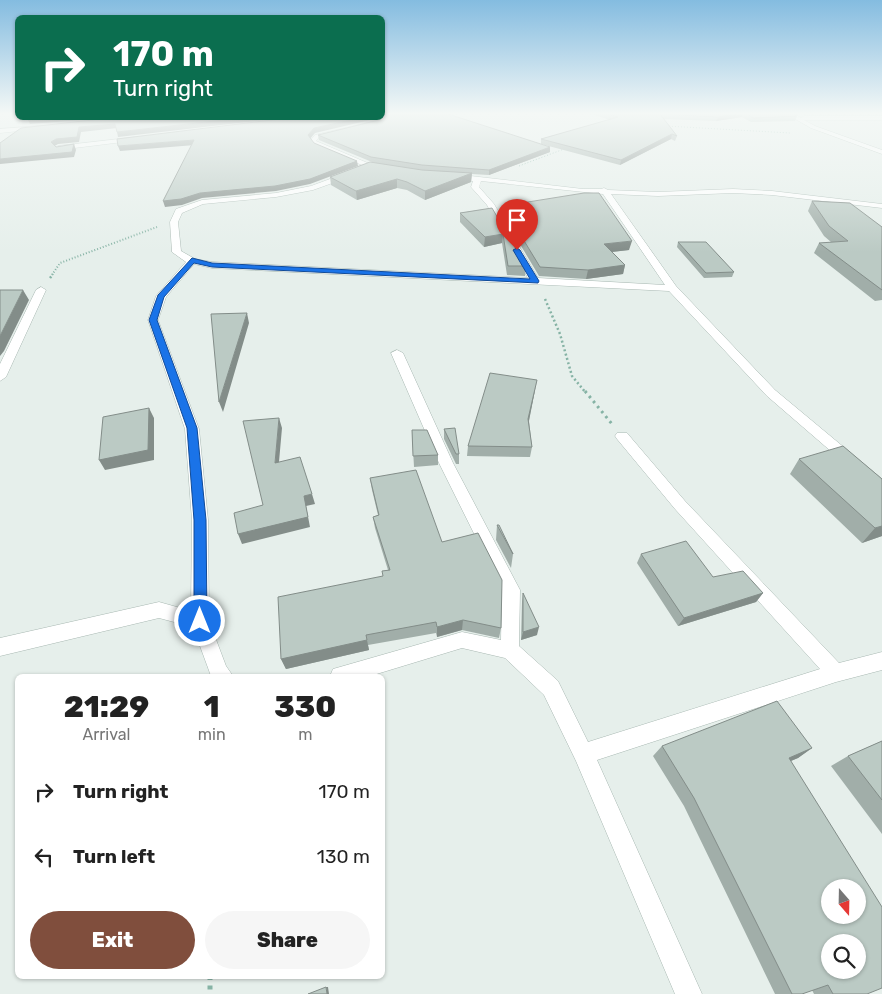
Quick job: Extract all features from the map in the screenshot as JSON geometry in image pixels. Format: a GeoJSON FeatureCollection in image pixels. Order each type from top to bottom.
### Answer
{"type":"FeatureCollection","features":[{"type":"Feature","properties":{"kind":"street"},"geometry":{"type":"LineString","coordinates":[[353,159],[369,166],[395,170]]}},
{"type":"Feature","properties":{"kind":"street"},"geometry":{"type":"LineString","coordinates":[[369,166],[313,188],[258,197],[202,202],[179,211],[174,222],[177,252],[192,260],[212,265],[672,288]]}},
{"type":"Feature","properties":{"kind":"street"},"geometry":{"type":"LineString","coordinates":[[440,175],[493,179],[583,191],[604,190],[658,194],[743,191],[882,206]]}},
{"type":"Feature","properties":{"kind":"street"},"geometry":{"type":"LineString","coordinates":[[478,178],[475,187],[490,204],[535,281]]}},
{"type":"Feature","properties":{"kind":"street"},"geometry":{"type":"LineString","coordinates":[[604,190],[672,288],[771,393],[882,487]]}},
{"type":"Feature","properties":{"kind":"street"},"geometry":{"type":"LineString","coordinates":[[192,260],[161,296],[153,320],[192,428],[200,520],[200,621],[219,672],[222,674]]}},
{"type":"Feature","properties":{"kind":"street"},"geometry":{"type":"LineString","coordinates":[[0,377],[41,290]]}},
{"type":"Feature","properties":{"kind":"street"},"geometry":{"type":"LineString","coordinates":[[397,353],[446,463],[510,590],[510,650]]}},
{"type":"Feature","properties":{"kind":"street"},"geometry":{"type":"LineString","coordinates":[[622,436],[680,505],[836,673]]}},
{"type":"Feature","properties":{"kind":"street"},"geometry":{"type":"LineString","coordinates":[[0,647],[159,610],[200,621]]}},
{"type":"Feature","properties":{"kind":"street"},"geometry":{"type":"LineString","coordinates":[[347,674],[462,640],[510,650],[551,688],[583,754],[689,994]]}},
{"type":"Feature","properties":{"kind":"street"},"geometry":{"type":"LineString","coordinates":[[583,754],[836,673],[882,661]]}},
{"type":"Feature","properties":{"kind":"path"},"geometry":{"type":"LineString","coordinates":[[493,179],[537,159]]}},
{"type":"Feature","properties":{"kind":"path"},"geometry":{"type":"LineString","coordinates":[[41,290],[60,263],[121,238],[174,222]]}},
{"type":"Feature","properties":{"kind":"path"},"geometry":{"type":"LineString","coordinates":[[535,281],[560,334],[572,376],[622,436]]}},
{"type":"Feature","properties":{"kind":"path"},"geometry":{"type":"LineString","coordinates":[[210,979],[210,994]]}},
{"type":"Feature","properties":{"kind":"building"},"geometry":{"type":"Polygon","coordinates":[[[184,159],[353,159],[357,161],[310,179],[275,186],[200,193],[181,199],[163,201],[184,159]]]}},
{"type":"Feature","properties":{"kind":"building"},"geometry":{"type":"Polygon","coordinates":[[[386,159],[517,159],[489,170],[422,165],[386,159]]]}},
{"type":"Feature","properties":{"kind":"building"},"geometry":{"type":"Polygon","coordinates":[[[370,162],[422,170],[472,173],[425,191],[397,179],[356,191],[330,177],[370,162]]]}},
{"type":"Feature","properties":{"kind":"building"},"geometry":{"type":"Polygon","coordinates":[[[584,193],[599,193],[632,241],[604,244],[625,265],[588,270],[540,267],[503,206],[584,193]]]}},
{"type":"Feature","properties":{"kind":"building"},"geometry":{"type":"Polygon","coordinates":[[[812,201],[850,203],[882,227],[882,290],[819,243],[848,241],[829,226],[812,201]]]}},
{"type":"Feature","properties":{"kind":"building"},"geometry":{"type":"Polygon","coordinates":[[[492,208],[526,266],[508,266],[503,234],[485,237],[460,213],[492,208]]]}},
{"type":"Feature","properties":{"kind":"building"},"geometry":{"type":"Polygon","coordinates":[[[678,242],[706,242],[734,272],[706,273],[678,242]]]}},
{"type":"Feature","properties":{"kind":"building"},"geometry":{"type":"Polygon","coordinates":[[[0,290],[23,290],[0,336],[0,290]]]}},
{"type":"Feature","properties":{"kind":"building"},"geometry":{"type":"Polygon","coordinates":[[[247,313],[219,402],[211,314],[247,313]]]}},
{"type":"Feature","properties":{"kind":"building"},"geometry":{"type":"Polygon","coordinates":[[[490,373],[537,380],[528,419],[532,447],[468,446],[490,373]]]}},
{"type":"Feature","properties":{"kind":"building"},"geometry":{"type":"Polygon","coordinates":[[[149,408],[148,450],[99,460],[103,417],[149,408]]]}},
{"type":"Feature","properties":{"kind":"building"},"geometry":{"type":"Polygon","coordinates":[[[279,418],[275,463],[300,457],[312,494],[304,496],[308,517],[238,534],[234,513],[263,505],[243,421],[279,418]]]}},
{"type":"Feature","properties":{"kind":"building"},"geometry":{"type":"Polygon","coordinates":[[[455,428],[459,454],[456,454],[444,429],[455,428]]]}},
{"type":"Feature","properties":{"kind":"building"},"geometry":{"type":"Polygon","coordinates":[[[412,430],[427,430],[438,455],[413,456],[412,430]]]}},
{"type":"Feature","properties":{"kind":"building"},"geometry":{"type":"Polygon","coordinates":[[[843,446],[882,479],[882,526],[875,528],[799,459],[843,446]]]}},
{"type":"Feature","properties":{"kind":"building"},"geometry":{"type":"Polygon","coordinates":[[[416,470],[442,542],[478,533],[502,580],[501,628],[463,620],[437,627],[436,622],[366,635],[367,640],[281,659],[278,597],[383,576],[382,571],[390,570],[373,517],[379,515],[370,478],[416,470]]]}},
{"type":"Feature","properties":{"kind":"building"},"geometry":{"type":"Polygon","coordinates":[[[497,525],[499,525],[513,554],[497,525]]]}},
{"type":"Feature","properties":{"kind":"building"},"geometry":{"type":"Polygon","coordinates":[[[686,541],[713,577],[743,571],[763,593],[684,618],[641,554],[686,541]]]}},
{"type":"Feature","properties":{"kind":"building"},"geometry":{"type":"Polygon","coordinates":[[[523,593],[539,627],[523,632],[523,593]]]}},
{"type":"Feature","properties":{"kind":"building"},"geometry":{"type":"Polygon","coordinates":[[[777,701],[812,748],[789,758],[865,879],[821,879],[821,924],[866,924],[866,881],[882,907],[882,988],[867,994],[833,994],[828,985],[802,994],[792,994],[694,798],[662,746],[777,701]]]}},
{"type":"Feature","properties":{"kind":"building"},"geometry":{"type":"Polygon","coordinates":[[[882,741],[882,800],[848,756],[882,741]]]}},
{"type":"Feature","properties":{"kind":"building"},"geometry":{"type":"Polygon","coordinates":[[[326,987],[327,994],[308,994],[326,987]]]}},
{"type":"Feature","properties":{"kind":"route"},"geometry":{"type":"LineString","coordinates":[[200,621],[200,520],[192,428],[153,320],[161,296],[192,260],[212,265],[535,281],[517,250]]}}]}
